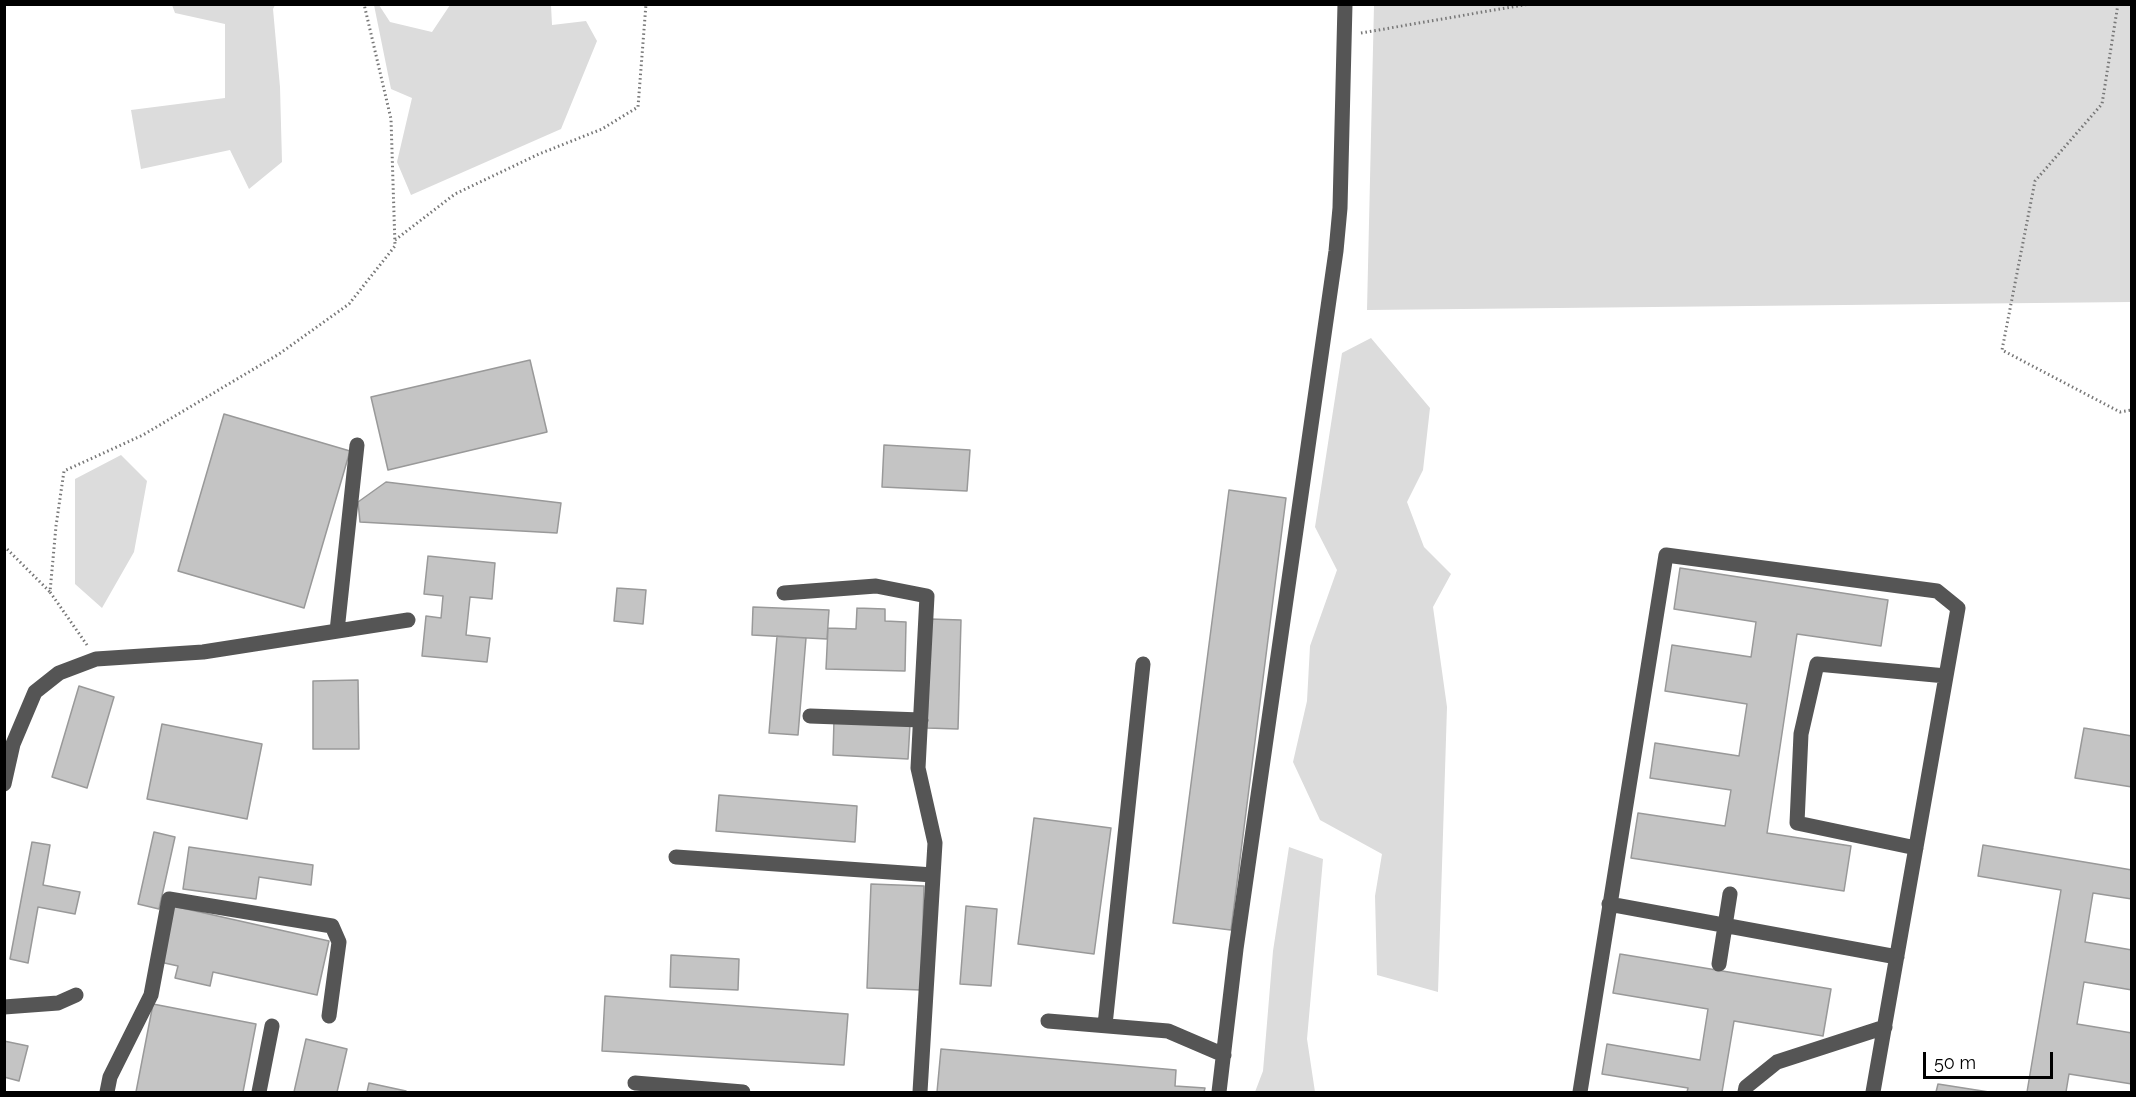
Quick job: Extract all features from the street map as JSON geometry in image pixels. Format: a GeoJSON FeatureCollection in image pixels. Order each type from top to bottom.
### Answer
{"type":"FeatureCollection","features":[{"type":"Feature","properties":{"kind":"street"},"geometry":{"type":"LineString","coordinates":[[1219,1092],[1236,949],[1336,251],[1340,208],[1345,4]]}},
{"type":"Feature","properties":{"kind":"street"},"geometry":{"type":"LineString","coordinates":[[338,631],[357,445]]}},
{"type":"Feature","properties":{"kind":"street"},"geometry":{"type":"LineString","coordinates":[[1580,1092],[1666,555],[1937,591],[1958,608],[1873,1092]]}},
{"type":"Feature","properties":{"kind":"street"},"geometry":{"type":"LineString","coordinates":[[784,593],[876,586],[927,596],[918,768],[935,843],[920,1092]]}},
{"type":"Feature","properties":{"kind":"street"},"geometry":{"type":"LineString","coordinates":[[4,784],[9,738],[35,692],[59,672],[96,659],[203,651],[408,620]]}},
{"type":"Feature","properties":{"kind":"street"},"geometry":{"type":"LineString","coordinates":[[1105,1025],[1143,664]]}},
{"type":"Feature","properties":{"kind":"street"},"geometry":{"type":"LineString","coordinates":[[1916,848],[1797,823],[1801,734],[1817,664],[1946,676]]}},
{"type":"Feature","properties":{"kind":"street"},"geometry":{"type":"LineString","coordinates":[[810,716],[921,720]]}},
{"type":"Feature","properties":{"kind":"street"},"geometry":{"type":"LineString","coordinates":[[676,857],[933,875]]}},
{"type":"Feature","properties":{"kind":"street"},"geometry":{"type":"LineString","coordinates":[[1719,964],[1730,894]]}},
{"type":"Feature","properties":{"kind":"street"},"geometry":{"type":"LineString","coordinates":[[107,1092],[110,1077],[151,994],[169,899],[332,926],[339,942],[329,1016]]}},
{"type":"Feature","properties":{"kind":"street"},"geometry":{"type":"LineString","coordinates":[[1610,904],[1897,957]]}},
{"type":"Feature","properties":{"kind":"street"},"geometry":{"type":"LineString","coordinates":[[4,1007],[58,1004],[76,995]]}},
{"type":"Feature","properties":{"kind":"street"},"geometry":{"type":"LineString","coordinates":[[1048,1021],[1168,1031],[1224,1055]]}},
{"type":"Feature","properties":{"kind":"street"},"geometry":{"type":"LineString","coordinates":[[259,1092],[272,1026]]}},
{"type":"Feature","properties":{"kind":"street"},"geometry":{"type":"LineString","coordinates":[[1745,1092],[1746,1087],[1777,1062],[1885,1027]]}},
{"type":"Feature","properties":{"kind":"street"},"geometry":{"type":"LineString","coordinates":[[635,1083],[655,1088],[743,1092]]}},
{"type":"Feature","properties":{"kind":"path"},"geometry":{"type":"LineString","coordinates":[[50,592],[64,471],[143,435],[279,354],[349,304],[394,246],[392,119],[364,4]]}},
{"type":"Feature","properties":{"kind":"path"},"geometry":{"type":"LineString","coordinates":[[395,240],[455,194],[539,154],[602,129],[638,107],[646,4]]}},
{"type":"Feature","properties":{"kind":"path"},"geometry":{"type":"LineString","coordinates":[[1344,36],[1529,4]]}},
{"type":"Feature","properties":{"kind":"path"},"geometry":{"type":"LineString","coordinates":[[2118,4],[2102,104],[2035,181],[2002,350],[2120,412],[2132,410]]}},
{"type":"Feature","properties":{"kind":"path"},"geometry":{"type":"LineString","coordinates":[[4,546],[50,592],[96,659]]}},
{"type":"Feature","properties":{"kind":"shaded area"},"geometry":{"type":"Polygon","coordinates":[[[172,5],[275,5],[273,9],[280,87],[282,162],[249,189],[230,150],[141,169],[131,110],[225,98],[225,24],[175,13],[172,5]]]}},
{"type":"Feature","properties":{"kind":"shaded area"},"geometry":{"type":"Polygon","coordinates":[[[374,5],[379,5],[390,22],[432,32],[450,5],[551,5],[552,25],[586,21],[597,41],[561,129],[411,195],[397,162],[412,98],[391,89],[374,5]]]}},
{"type":"Feature","properties":{"kind":"shaded area"},"geometry":{"type":"Polygon","coordinates":[[[1374,5],[2131,5],[2131,302],[1367,310],[1374,5]]]}},
{"type":"Feature","properties":{"kind":"shaded area"},"geometry":{"type":"Polygon","coordinates":[[[1371,338],[1430,408],[1423,470],[1407,502],[1424,547],[1451,574],[1433,607],[1447,707],[1438,992],[1377,975],[1375,896],[1382,854],[1320,820],[1293,762],[1307,701],[1310,646],[1337,570],[1315,527],[1342,353],[1371,338]]]}},
{"type":"Feature","properties":{"kind":"shaded area"},"geometry":{"type":"Polygon","coordinates":[[[121,455],[147,481],[134,552],[102,608],[75,584],[75,479],[121,455]]]}},
{"type":"Feature","properties":{"kind":"shaded area"},"geometry":{"type":"Polygon","coordinates":[[[1289,847],[1323,859],[1307,1039],[1315,1092],[1255,1092],[1263,1071],[1273,951],[1289,847]]]}},
{"type":"Feature","properties":{"kind":"building"},"geometry":{"type":"Polygon","coordinates":[[[530,360],[547,432],[388,470],[371,397],[530,360]]]}},
{"type":"Feature","properties":{"kind":"building"},"geometry":{"type":"Polygon","coordinates":[[[224,414],[350,451],[304,608],[178,571],[224,414]]]}},
{"type":"Feature","properties":{"kind":"building"},"geometry":{"type":"Polygon","coordinates":[[[884,445],[970,450],[967,491],[882,487],[884,445]]]}},
{"type":"Feature","properties":{"kind":"building"},"geometry":{"type":"Polygon","coordinates":[[[386,482],[561,503],[557,533],[360,522],[358,502],[386,482]]]}},
{"type":"Feature","properties":{"kind":"building"},"geometry":{"type":"Polygon","coordinates":[[[1229,490],[1286,498],[1231,930],[1173,923],[1229,490]]]}},
{"type":"Feature","properties":{"kind":"building"},"geometry":{"type":"Polygon","coordinates":[[[428,556],[495,563],[492,599],[470,597],[466,635],[490,638],[487,662],[422,656],[426,616],[441,618],[443,596],[424,594],[428,556]]]}},
{"type":"Feature","properties":{"kind":"building"},"geometry":{"type":"Polygon","coordinates":[[[1680,568],[1888,600],[1881,646],[1797,634],[1767,833],[1851,846],[1844,891],[1631,858],[1638,813],[1725,826],[1731,790],[1650,778],[1655,743],[1739,756],[1747,704],[1665,691],[1672,645],[1751,657],[1756,622],[1674,609],[1680,568]]]}},
{"type":"Feature","properties":{"kind":"building"},"geometry":{"type":"Polygon","coordinates":[[[617,588],[646,590],[643,624],[614,621],[617,588]]]}},
{"type":"Feature","properties":{"kind":"building"},"geometry":{"type":"Polygon","coordinates":[[[753,607],[829,610],[827,639],[752,635],[753,607]]]}},
{"type":"Feature","properties":{"kind":"building"},"geometry":{"type":"Polygon","coordinates":[[[857,608],[885,609],[885,621],[906,622],[905,671],[826,669],[828,628],[856,629],[857,608]]]}},
{"type":"Feature","properties":{"kind":"building"},"geometry":{"type":"Polygon","coordinates":[[[930,619],[961,620],[958,729],[927,728],[930,619]]]}},
{"type":"Feature","properties":{"kind":"building"},"geometry":{"type":"Polygon","coordinates":[[[777,636],[806,638],[798,735],[769,733],[777,636]]]}},
{"type":"Feature","properties":{"kind":"building"},"geometry":{"type":"Polygon","coordinates":[[[358,680],[359,749],[313,749],[313,681],[358,680]]]}},
{"type":"Feature","properties":{"kind":"building"},"geometry":{"type":"Polygon","coordinates":[[[79,686],[114,697],[87,788],[52,777],[79,686]]]}},
{"type":"Feature","properties":{"kind":"building"},"geometry":{"type":"Polygon","coordinates":[[[834,720],[910,724],[908,759],[833,755],[834,720]]]}},
{"type":"Feature","properties":{"kind":"building"},"geometry":{"type":"Polygon","coordinates":[[[162,724],[262,744],[247,819],[147,799],[162,724]]]}},
{"type":"Feature","properties":{"kind":"building"},"geometry":{"type":"Polygon","coordinates":[[[2084,728],[2132,736],[2132,787],[2075,778],[2084,728]]]}},
{"type":"Feature","properties":{"kind":"building"},"geometry":{"type":"Polygon","coordinates":[[[719,795],[857,806],[855,842],[716,831],[719,795]]]}},
{"type":"Feature","properties":{"kind":"building"},"geometry":{"type":"Polygon","coordinates":[[[1034,818],[1111,828],[1094,954],[1018,944],[1034,818]]]}},
{"type":"Feature","properties":{"kind":"building"},"geometry":{"type":"Polygon","coordinates":[[[154,832],[175,837],[159,909],[138,904],[154,832]]]}},
{"type":"Feature","properties":{"kind":"building"},"geometry":{"type":"Polygon","coordinates":[[[32,842],[50,845],[43,885],[80,892],[75,914],[38,907],[28,963],[10,959],[32,842]]]}},
{"type":"Feature","properties":{"kind":"building"},"geometry":{"type":"Polygon","coordinates":[[[1983,845],[2132,870],[2132,899],[2093,893],[2085,942],[2132,950],[2132,990],[2084,982],[2077,1024],[2132,1033],[2132,1084],[2069,1074],[2066,1092],[2027,1092],[2061,890],[1978,876],[1983,845]]]}},
{"type":"Feature","properties":{"kind":"building"},"geometry":{"type":"Polygon","coordinates":[[[189,847],[313,865],[311,885],[259,877],[256,899],[183,889],[189,847]]]}},
{"type":"Feature","properties":{"kind":"building"},"geometry":{"type":"Polygon","coordinates":[[[871,884],[924,886],[921,990],[867,988],[871,884]]]}},
{"type":"Feature","properties":{"kind":"building"},"geometry":{"type":"Polygon","coordinates":[[[173,906],[329,941],[317,995],[213,972],[210,986],[175,978],[178,966],[160,962],[173,906]]]}},
{"type":"Feature","properties":{"kind":"building"},"geometry":{"type":"Polygon","coordinates":[[[966,906],[997,909],[991,986],[960,984],[966,906]]]}},
{"type":"Feature","properties":{"kind":"building"},"geometry":{"type":"Polygon","coordinates":[[[1620,954],[1831,989],[1823,1036],[1734,1021],[1722,1092],[1687,1092],[1688,1088],[1602,1074],[1607,1044],[1700,1060],[1708,1009],[1613,993],[1620,954]]]}},
{"type":"Feature","properties":{"kind":"building"},"geometry":{"type":"Polygon","coordinates":[[[671,955],[739,959],[738,990],[670,987],[671,955]]]}},
{"type":"Feature","properties":{"kind":"building"},"geometry":{"type":"Polygon","coordinates":[[[605,996],[848,1014],[844,1065],[602,1051],[605,996]]]}},
{"type":"Feature","properties":{"kind":"building"},"geometry":{"type":"Polygon","coordinates":[[[153,1004],[256,1024],[243,1092],[136,1092],[153,1004]]]}},
{"type":"Feature","properties":{"kind":"building"},"geometry":{"type":"Polygon","coordinates":[[[306,1039],[347,1049],[337,1092],[294,1092],[306,1039]]]}},
{"type":"Feature","properties":{"kind":"building"},"geometry":{"type":"Polygon","coordinates":[[[4,1041],[28,1046],[19,1081],[4,1077],[4,1041]]]}},
{"type":"Feature","properties":{"kind":"building"},"geometry":{"type":"Polygon","coordinates":[[[941,1049],[1176,1070],[1175,1086],[1205,1088],[1204,1092],[937,1092],[941,1049]]]}},
{"type":"Feature","properties":{"kind":"building"},"geometry":{"type":"Polygon","coordinates":[[[369,1083],[406,1091],[367,1092],[369,1083]]]}},
{"type":"Feature","properties":{"kind":"building"},"geometry":{"type":"Polygon","coordinates":[[[1938,1084],[1989,1092],[1936,1092],[1938,1084]]]}}]}
